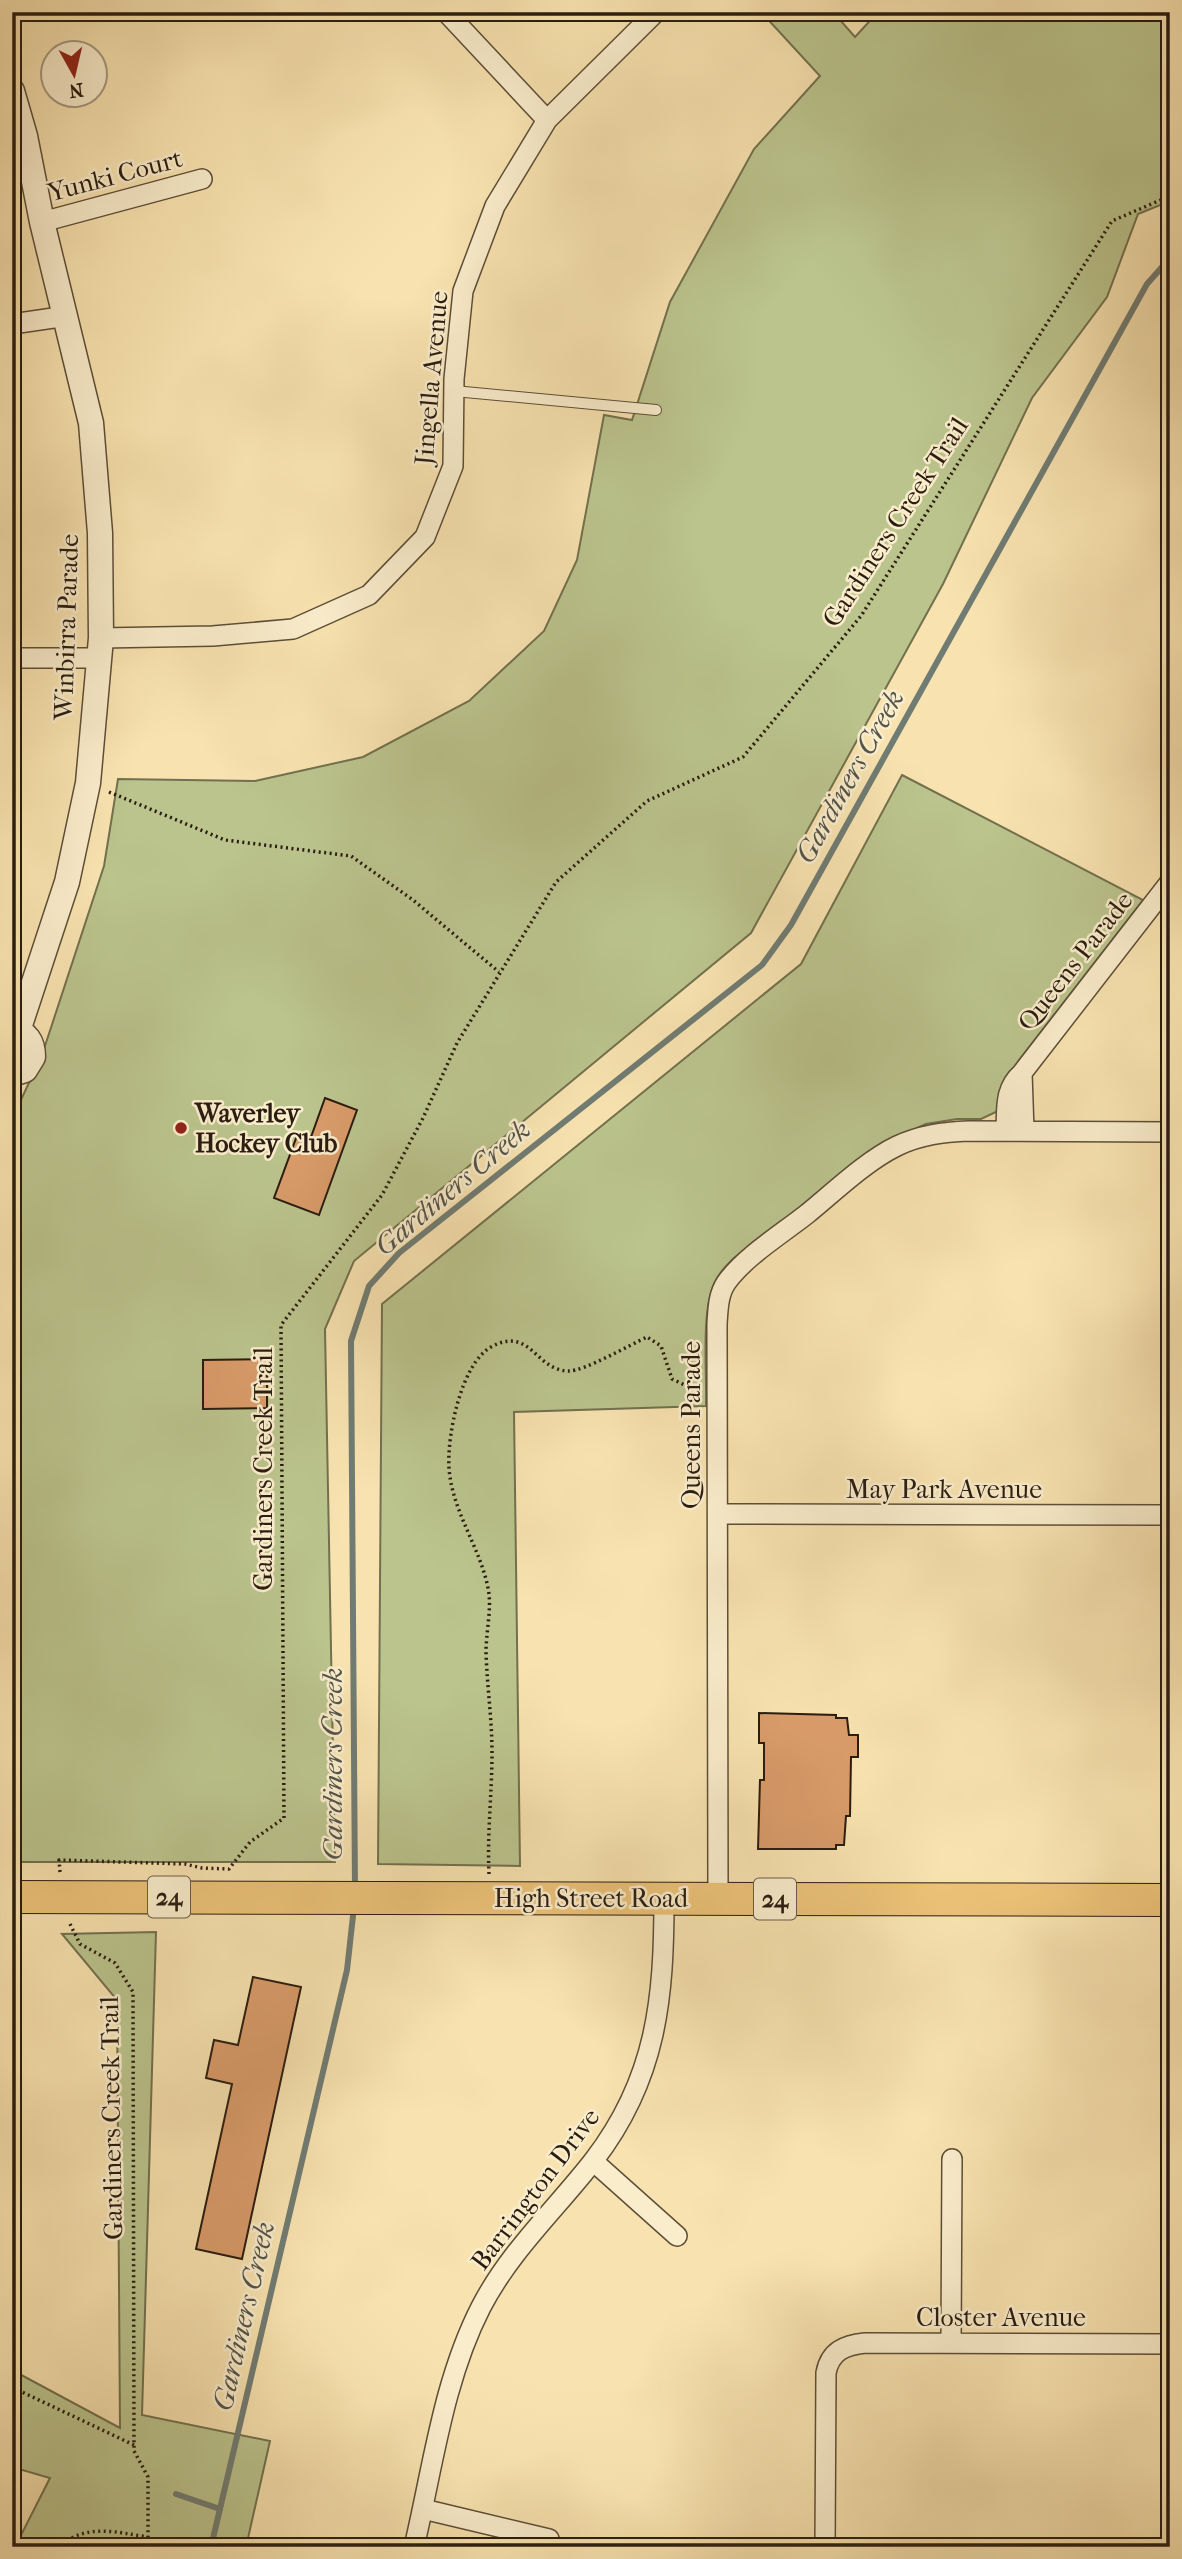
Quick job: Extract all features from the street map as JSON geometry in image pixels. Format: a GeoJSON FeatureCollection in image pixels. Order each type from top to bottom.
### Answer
{"type":"FeatureCollection","features":[{"type":"Feature","properties":{"kind":"main road","name":"High Street Road"},"geometry":{"type":"LineString","coordinates":[[12,1897],[1170,1900]]}},
{"type":"Feature","properties":{"kind":"street"},"geometry":{"type":"LineString","coordinates":[[446,12],[547,120]]}},
{"type":"Feature","properties":{"kind":"street","name":"Jingella Avenue"},"geometry":{"type":"LineString","coordinates":[[12,658],[293,629],[369,595],[425,537],[453,466],[454,391],[463,291],[495,205],[547,120],[656,12]]}},
{"type":"Feature","properties":{"kind":"street","name":"Winbirra Parade"},"geometry":{"type":"LineString","coordinates":[[12,91],[91,423],[100,533],[100,648],[88,783],[67,883],[15,1031]]}},
{"type":"Feature","properties":{"kind":"street","name":"Winbirra Parade"},"geometry":{"type":"LineString","coordinates":[[12,159],[42,222]]}},
{"type":"Feature","properties":{"kind":"street","name":"Yunki Court"},"geometry":{"type":"LineString","coordinates":[[42,222],[202,180]]}},
{"type":"Feature","properties":{"kind":"street"},"geometry":{"type":"LineString","coordinates":[[12,324],[67,316]]}},
{"type":"Feature","properties":{"kind":"street","name":"Queens Parade"},"geometry":{"type":"LineString","coordinates":[[718,1899],[717,1324],[720,1296],[725,1285],[745,1263],[893,1148],[926,1135],[945,1132],[1015,1131],[1009,1091],[1013,1081],[1022,1073],[1170,882]]}},
{"type":"Feature","properties":{"kind":"street"},"geometry":{"type":"LineString","coordinates":[[12,1074],[25,1070],[33,1057],[31,1041],[15,1031]]}},
{"type":"Feature","properties":{"kind":"street"},"geometry":{"type":"LineString","coordinates":[[1015,1131],[1170,1132]]}},
{"type":"Feature","properties":{"kind":"street","name":"May Park Avenue"},"geometry":{"type":"LineString","coordinates":[[718,1514],[1170,1515]]}},
{"type":"Feature","properties":{"kind":"street","name":"Barrington Drive"},"geometry":{"type":"LineString","coordinates":[[414,2547],[456,2368],[471,2327],[508,2263],[593,2161],[625,2110],[654,2035],[663,1973],[664,1899]]}},
{"type":"Feature","properties":{"kind":"street"},"geometry":{"type":"LineString","coordinates":[[951,2343],[952,2160]]}},
{"type":"Feature","properties":{"kind":"street"},"geometry":{"type":"LineString","coordinates":[[593,2161],[677,2236]]}},
{"type":"Feature","properties":{"kind":"street","name":"Closter Avenue"},"geometry":{"type":"LineString","coordinates":[[825,2547],[825,2381],[827,2365],[834,2353],[847,2345],[1170,2344]]}},
{"type":"Feature","properties":{"kind":"street"},"geometry":{"type":"LineString","coordinates":[[422,2510],[550,2539]]}},
{"type":"Feature","properties":{"kind":"lane"},"geometry":{"type":"LineString","coordinates":[[454,391],[656,410]]}},
{"type":"Feature","properties":{"kind":"path","name":"Gardiners Creek Trail"},"geometry":{"type":"LineString","coordinates":[[148,2547],[148,2477],[134,2451],[133,1993],[115,1963],[80,1944],[61,1897],[59,1860],[185,1864],[229,1869],[250,1842],[284,1818],[281,1325],[382,1195],[423,1118],[457,1044],[556,882],[647,801],[743,757],[861,616],[1112,221],[1170,196]]}},
{"type":"Feature","properties":{"kind":"path"},"geometry":{"type":"LineString","coordinates":[[88,783],[225,840],[351,856],[413,900],[499,972]]}},
{"type":"Feature","properties":{"kind":"path"},"geometry":{"type":"LineString","coordinates":[[490,1898],[488,1870],[492,1748],[486,1648],[489,1594],[458,1507],[449,1468],[454,1412],[470,1367],[489,1348],[509,1340],[528,1345],[551,1368],[575,1371],[646,1337],[661,1346],[672,1379],[688,1387],[718,1390]]}},
{"type":"Feature","properties":{"kind":"path"},"geometry":{"type":"LineString","coordinates":[[12,2391],[22,2392],[134,2445]]}},
{"type":"Feature","properties":{"kind":"path"},"geometry":{"type":"LineString","coordinates":[[58,2547],[71,2536],[98,2530],[148,2537]]}},
{"type":"Feature","properties":{"kind":"green space"},"geometry":{"type":"Polygon","coordinates":[[[761,12],[833,12],[855,37],[878,12],[1170,12],[1170,201],[1138,214],[1107,297],[1032,398],[943,584],[751,933],[354,1261],[325,1329],[335,1862],[12,1862],[12,1119],[42,1055],[104,866],[118,779],[255,781],[363,757],[469,701],[544,631],[577,560],[604,415],[632,420],[670,302],[754,149],[820,76],[761,12]]]}},
{"type":"Feature","properties":{"kind":"green space"},"geometry":{"type":"Polygon","coordinates":[[[902,775],[1143,900],[1019,1060],[1011,1072],[1002,1103],[996,1112],[981,1119],[957,1119],[926,1124],[882,1143],[725,1267],[714,1284],[707,1311],[706,1406],[514,1412],[520,1866],[378,1864],[382,1304],[801,964],[902,775]]]}},
{"type":"Feature","properties":{"kind":"green space"},"geometry":{"type":"Polygon","coordinates":[[[156,1932],[142,2415],[270,2441],[246,2547],[15,2547],[50,2478],[12,2467],[12,2370],[120,2428],[117,2000],[62,1934],[156,1932]]]}},
{"type":"Feature","properties":{"kind":"building"},"geometry":{"type":"Polygon","coordinates":[[[325,1098],[357,1110],[319,1215],[274,1198],[298,1133],[311,1137],[325,1098]]]}},
{"type":"Feature","properties":{"kind":"building"},"geometry":{"type":"Polygon","coordinates":[[[267,1359],[267,1408],[203,1409],[203,1360],[267,1359]]]}},
{"type":"Feature","properties":{"kind":"building"},"geometry":{"type":"Polygon","coordinates":[[[759,1713],[836,1715],[836,1718],[847,1718],[849,1735],[858,1735],[858,1757],[851,1757],[850,1816],[846,1816],[844,1845],[836,1845],[836,1849],[758,1849],[760,1780],[764,1780],[764,1743],[759,1743],[759,1713]]]}},
{"type":"Feature","properties":{"kind":"building"},"geometry":{"type":"Polygon","coordinates":[[[253,1977],[301,1987],[242,2259],[196,2249],[232,2084],[206,2078],[214,2040],[238,2045],[253,1977]]]}},
{"type":"Feature","properties":{"kind":"waterway","name":"Gardiners Creek"},"geometry":{"type":"LineString","coordinates":[[355,1889],[351,1341],[369,1286],[399,1253],[762,965],[791,925],[1147,284],[1170,258]]}},
{"type":"Feature","properties":{"kind":"waterway","name":"Gardiners Creek"},"geometry":{"type":"LineString","coordinates":[[211,2547],[347,1970],[354,1907]]}},
{"type":"Feature","properties":{"kind":"waterway"},"geometry":{"type":"LineString","coordinates":[[176,2494],[220,2509]]}},
{"type":"Feature","properties":{"kind":"place","name":"Waverley Hockey Club"},"geometry":{"type":"Point","coordinates":[181,1128]}}]}
